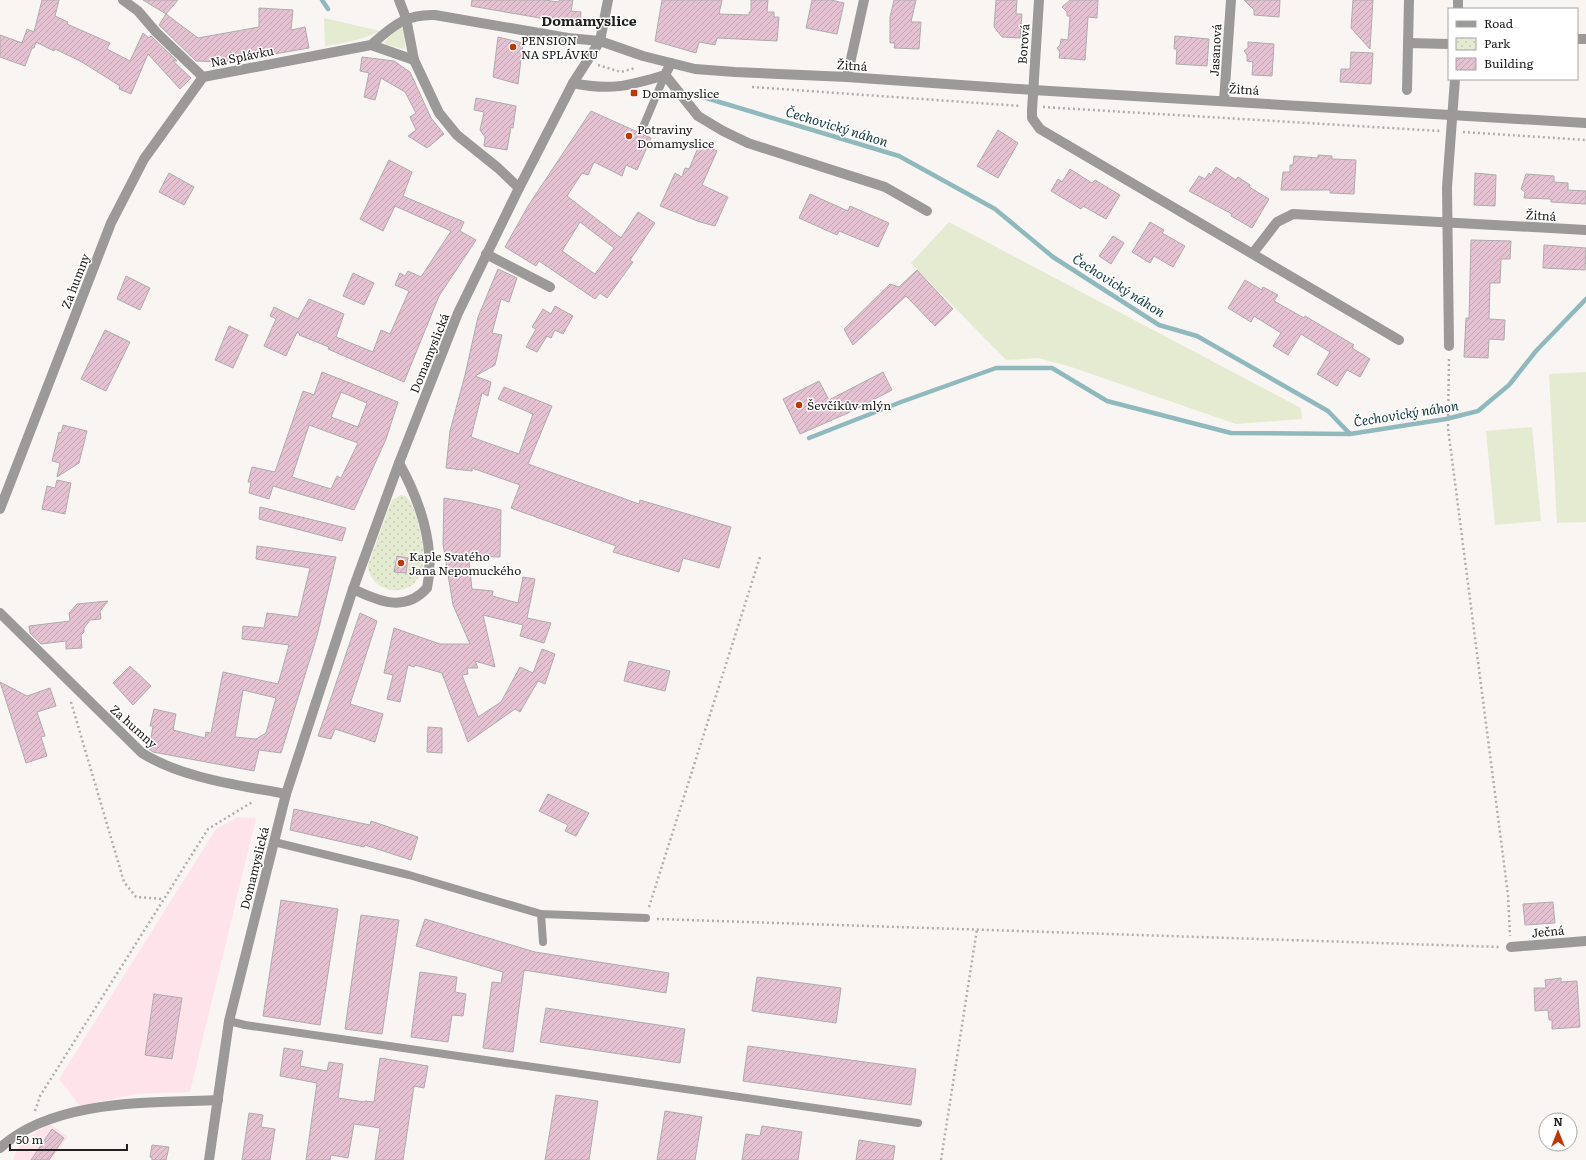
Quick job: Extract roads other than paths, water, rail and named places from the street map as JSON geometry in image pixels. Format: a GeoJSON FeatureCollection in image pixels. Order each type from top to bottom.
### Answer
{"type":"FeatureCollection","features":[{"type":"Feature","properties":{"kind":"street","name":"Na Splávku"},"geometry":{"type":"LineString","coordinates":[[123,0],[138,11],[156,32],[203,77],[371,45],[406,18],[421,14],[435,15],[568,38],[600,41]]}},
{"type":"Feature","properties":{"kind":"street"},"geometry":{"type":"LineString","coordinates":[[399,0],[406,18],[414,60],[439,113],[457,135],[498,168],[518,188]]}},
{"type":"Feature","properties":{"kind":"street","name":"Domamyslická"},"geometry":{"type":"LineString","coordinates":[[209,1160],[229,1020],[286,794],[352,589],[399,463],[458,313],[518,188],[573,83],[600,41],[608,0]]}},
{"type":"Feature","properties":{"kind":"street"},"geometry":{"type":"LineString","coordinates":[[846,77],[864,0]]}},
{"type":"Feature","properties":{"kind":"street","name":"Borová"},"geometry":{"type":"LineString","coordinates":[[1033,90],[1039,0]]}},
{"type":"Feature","properties":{"kind":"street","name":"Jasanová"},"geometry":{"type":"LineString","coordinates":[[1224,101],[1230,0]]}},
{"type":"Feature","properties":{"kind":"street"},"geometry":{"type":"LineString","coordinates":[[1407,90],[1409,0]]}},
{"type":"Feature","properties":{"kind":"street","name":"Žitná"},"geometry":{"type":"LineString","coordinates":[[600,41],[643,56],[695,69],[1586,123]]}},
{"type":"Feature","properties":{"kind":"street"},"geometry":{"type":"LineString","coordinates":[[1408,43],[1448,44]]}},
{"type":"Feature","properties":{"kind":"street"},"geometry":{"type":"LineString","coordinates":[[371,45],[414,60]]}},
{"type":"Feature","properties":{"kind":"street"},"geometry":{"type":"LineString","coordinates":[[665,76],[671,63]]}},
{"type":"Feature","properties":{"kind":"street"},"geometry":{"type":"LineString","coordinates":[[573,83],[606,88],[635,84],[665,76]]}},
{"type":"Feature","properties":{"kind":"street"},"geometry":{"type":"LineString","coordinates":[[665,76],[698,116],[723,131],[748,143],[885,187],[928,211]]}},
{"type":"Feature","properties":{"kind":"street","name":"Za humny"},"geometry":{"type":"LineString","coordinates":[[0,509],[111,223],[144,159],[203,77]]}},
{"type":"Feature","properties":{"kind":"street"},"geometry":{"type":"LineString","coordinates":[[1449,346],[1447,187],[1455,80]]}},
{"type":"Feature","properties":{"kind":"street"},"geometry":{"type":"LineString","coordinates":[[1033,90],[1032,118],[1040,129],[1399,340]]}},
{"type":"Feature","properties":{"kind":"street","name":"Žitná"},"geometry":{"type":"LineString","coordinates":[[1253,254],[1277,222],[1293,214],[1447,224],[1586,230]]}},
{"type":"Feature","properties":{"kind":"street"},"geometry":{"type":"LineString","coordinates":[[486,254],[550,287]]}},
{"type":"Feature","properties":{"kind":"street"},"geometry":{"type":"LineString","coordinates":[[352,589],[381,600],[397,603],[415,599],[427,588],[429,568],[424,525],[417,501],[399,463]]}},
{"type":"Feature","properties":{"kind":"street","name":"Za humny"},"geometry":{"type":"LineString","coordinates":[[0,613],[142,753],[158,763],[199,776],[286,794]]}},
{"type":"Feature","properties":{"kind":"street","name":"Ječná"},"geometry":{"type":"LineString","coordinates":[[1511,947],[1586,941]]}},
{"type":"Feature","properties":{"kind":"street"},"geometry":{"type":"LineString","coordinates":[[0,1148],[20,1132],[54,1117],[128,1104],[218,1100]]}},
{"type":"Feature","properties":{"kind":"lane"},"geometry":{"type":"LineString","coordinates":[[643,127],[665,76]]}},
{"type":"Feature","properties":{"kind":"lane"},"geometry":{"type":"LineString","coordinates":[[274,842],[409,875],[541,914],[646,918]]}},
{"type":"Feature","properties":{"kind":"lane"},"geometry":{"type":"LineString","coordinates":[[541,914],[543,942]]}},
{"type":"Feature","properties":{"kind":"lane"},"geometry":{"type":"LineString","coordinates":[[229,1020],[252,1026],[918,1123]]}},
{"type":"Feature","properties":{"kind":"waterway","name":"Čechovický náhon"},"geometry":{"type":"LineString","coordinates":[[322,0],[328,9]]}},
{"type":"Feature","properties":{"kind":"waterway","name":"Čechovický náhon"},"geometry":{"type":"LineString","coordinates":[[696,95],[899,156],[995,209],[1053,257],[1159,325],[1197,336],[1328,411],[1350,434],[1446,419],[1478,411],[1509,385],[1536,351],[1586,299]]}},
{"type":"Feature","properties":{"kind":"waterway"},"geometry":{"type":"LineString","coordinates":[[809,438],[901,402],[996,368],[1052,368],[1107,401],[1231,433],[1350,434]]}},
{"type":"Feature","properties":{"kind":"place","name":"PENSION NA SPLÁVKU"},"geometry":{"type":"Point","coordinates":[513,47]}},
{"type":"Feature","properties":{"kind":"place","name":"Domamyslice"},"geometry":{"type":"Point","coordinates":[634,93]}},
{"type":"Feature","properties":{"kind":"place","name":"Potraviny Domamyslice"},"geometry":{"type":"Point","coordinates":[629,136]}},
{"type":"Feature","properties":{"kind":"place","name":"Ševčíkův mlýn"},"geometry":{"type":"Point","coordinates":[799,405]}},
{"type":"Feature","properties":{"kind":"place","name":"Kaple Svatého Jana Nepomuckého"},"geometry":{"type":"Point","coordinates":[401,563]}},
{"type":"Feature","properties":{"kind":"district","name":"Domamyslice"},"geometry":{"type":"Point","coordinates":[589,20]}}]}
